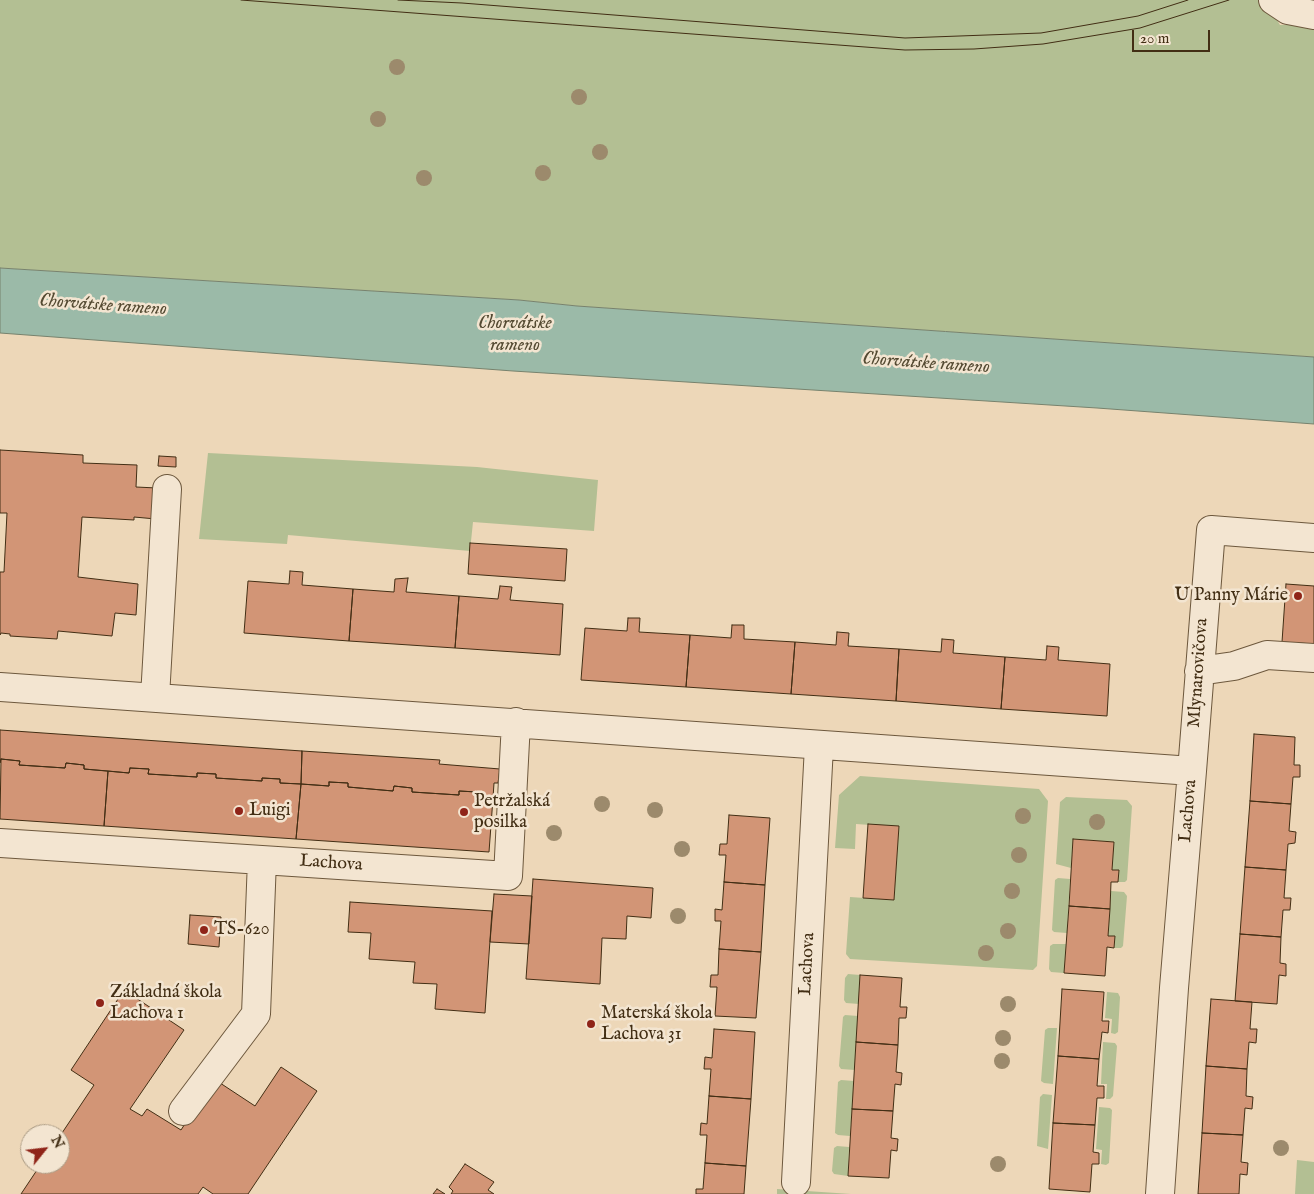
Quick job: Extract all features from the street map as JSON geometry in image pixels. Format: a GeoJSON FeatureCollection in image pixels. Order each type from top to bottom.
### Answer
{"type":"FeatureCollection","features":[{"type":"Feature","properties":{"kind":"street"},"geometry":{"type":"LineString","coordinates":[[1273,0],[1288,10],[1314,15]]}},
{"type":"Feature","properties":{"kind":"street"},"geometry":{"type":"LineString","coordinates":[[155,697],[167,489]]}},
{"type":"Feature","properties":{"kind":"street","name":"Mlynarovičova"},"geometry":{"type":"LineString","coordinates":[[1192,770],[1211,530],[1314,538]]}},
{"type":"Feature","properties":{"kind":"street"},"geometry":{"type":"LineString","coordinates":[[1199,671],[1234,666],[1267,656],[1314,658]]}},
{"type":"Feature","properties":{"kind":"street","name":"Lachova"},"geometry":{"type":"LineString","coordinates":[[0,687],[516,722],[819,746],[1192,770],[1160,1194]]}},
{"type":"Feature","properties":{"kind":"street","name":"Lachova"},"geometry":{"type":"LineString","coordinates":[[0,843],[508,876],[516,722]]}},
{"type":"Feature","properties":{"kind":"street","name":"Lachova"},"geometry":{"type":"LineString","coordinates":[[796,1182],[819,746]]}},
{"type":"Feature","properties":{"kind":"street"},"geometry":{"type":"LineString","coordinates":[[183,1111],[256,1014],[262,860]]}},
{"type":"Feature","properties":{"kind":"shaded area"},"geometry":{"type":"Polygon","coordinates":[[[0,0],[1265,0],[1280,25],[1314,24],[1314,357],[577,306],[519,300],[0,268],[0,0]]]}},
{"type":"Feature","properties":{"kind":"shaded area"},"geometry":{"type":"Polygon","coordinates":[[[208,453],[477,467],[598,480],[594,531],[473,522],[470,551],[288,535],[287,544],[199,539],[208,453]]]}},
{"type":"Feature","properties":{"kind":"shaded area"},"geometry":{"type":"Polygon","coordinates":[[[860,776],[1039,789],[1048,801],[1037,966],[1033,970],[850,959],[846,954],[850,897],[894,900],[899,827],[856,824],[855,849],[835,848],[839,795],[860,776]]]}},
{"type":"Feature","properties":{"kind":"shaded area"},"geometry":{"type":"Polygon","coordinates":[[[1066,797],[1127,800],[1132,806],[1127,880],[1125,882],[1118,882],[1119,870],[1112,870],[1114,842],[1073,839],[1071,868],[1056,864],[1060,802],[1066,797]]]}},
{"type":"Feature","properties":{"kind":"shaded area"},"geometry":{"type":"Polygon","coordinates":[[[1058,878],[1070,879],[1067,933],[1054,932],[1052,930],[1055,880],[1058,878]]]}},
{"type":"Feature","properties":{"kind":"shaded area"},"geometry":{"type":"Polygon","coordinates":[[[1111,891],[1124,892],[1127,896],[1123,946],[1121,948],[1114,948],[1115,936],[1108,936],[1111,891]]]}},
{"type":"Feature","properties":{"kind":"shaded area"},"geometry":{"type":"Polygon","coordinates":[[[1053,944],[1066,944],[1064,973],[1051,972],[1049,969],[1050,946],[1053,944]]]}},
{"type":"Feature","properties":{"kind":"shaded area"},"geometry":{"type":"Polygon","coordinates":[[[848,974],[860,975],[859,1004],[846,1003],[844,1000],[845,978],[848,974]]]}},
{"type":"Feature","properties":{"kind":"shaded area"},"geometry":{"type":"Polygon","coordinates":[[[1107,992],[1118,993],[1120,997],[1118,1032],[1115,1034],[1111,1033],[1112,1019],[1105,1018],[1107,992]]]}},
{"type":"Feature","properties":{"kind":"shaded area"},"geometry":{"type":"Polygon","coordinates":[[[845,1015],[858,1016],[855,1070],[841,1069],[839,1066],[843,1017],[845,1015]]]}},
{"type":"Feature","properties":{"kind":"shaded area"},"geometry":{"type":"Polygon","coordinates":[[[1057,1028],[1053,1084],[1041,1081],[1045,1030],[1057,1028]]]}},
{"type":"Feature","properties":{"kind":"shaded area"},"geometry":{"type":"Polygon","coordinates":[[[1103,1042],[1115,1043],[1117,1046],[1113,1096],[1110,1099],[1106,1099],[1107,1084],[1101,1084],[1103,1042]]]}},
{"type":"Feature","properties":{"kind":"shaded area"},"geometry":{"type":"Polygon","coordinates":[[[841,1080],[854,1081],[850,1136],[835,1133],[838,1082],[841,1080]]]}},
{"type":"Feature","properties":{"kind":"shaded area"},"geometry":{"type":"Polygon","coordinates":[[[1043,1094],[1052,1095],[1048,1149],[1037,1146],[1040,1097],[1043,1094]]]}},
{"type":"Feature","properties":{"kind":"shaded area"},"geometry":{"type":"Polygon","coordinates":[[[1099,1107],[1112,1110],[1109,1163],[1106,1165],[1101,1164],[1102,1150],[1096,1149],[1099,1107]]]}},
{"type":"Feature","properties":{"kind":"shaded area"},"geometry":{"type":"Polygon","coordinates":[[[837,1146],[849,1147],[848,1176],[834,1174],[832,1171],[834,1148],[837,1146]]]}},
{"type":"Feature","properties":{"kind":"shaded area"},"geometry":{"type":"Polygon","coordinates":[[[1297,1160],[1314,1162],[1314,1194],[1295,1194],[1297,1160]]]}},
{"type":"Feature","properties":{"kind":"shaded area"},"geometry":{"type":"Polygon","coordinates":[[[777,1189],[851,1194],[777,1194],[777,1189]]]}},
{"type":"Feature","properties":{"kind":"water","name":"Chorvátske rameno"},"geometry":{"type":"Polygon","coordinates":[[[0,268],[519,300],[577,306],[1314,357],[1314,424],[1097,408],[513,371],[0,333],[0,268]]]}},
{"type":"Feature","properties":{"kind":"building"},"geometry":{"type":"Polygon","coordinates":[[[0,450],[83,455],[83,463],[137,465],[136,487],[157,488],[156,519],[134,517],[134,520],[82,517],[78,577],[138,584],[136,615],[115,613],[112,636],[58,631],[57,639],[10,636],[10,634],[1,633],[0,635],[0,572],[4,572],[7,513],[0,513],[0,450]]]}},
{"type":"Feature","properties":{"kind":"building"},"geometry":{"type":"Polygon","coordinates":[[[159,456],[176,457],[176,467],[158,466],[159,456]]]}},
{"type":"Feature","properties":{"kind":"building"},"geometry":{"type":"Polygon","coordinates":[[[470,543],[567,549],[565,581],[468,574],[470,543]]]}},
{"type":"Feature","properties":{"kind":"building"},"geometry":{"type":"Polygon","coordinates":[[[290,571],[303,572],[302,585],[353,589],[349,641],[244,633],[248,581],[289,584],[290,571]]]}},
{"type":"Feature","properties":{"kind":"building"},"geometry":{"type":"Polygon","coordinates":[[[408,578],[406,592],[459,596],[455,648],[349,641],[353,589],[394,592],[395,579],[408,578]]]}},
{"type":"Feature","properties":{"kind":"building"},"geometry":{"type":"Polygon","coordinates":[[[1286,584],[1314,586],[1314,644],[1282,642],[1286,584]]]}},
{"type":"Feature","properties":{"kind":"building"},"geometry":{"type":"Polygon","coordinates":[[[500,586],[512,587],[510,600],[563,604],[560,655],[455,648],[459,596],[498,599],[500,586]]]}},
{"type":"Feature","properties":{"kind":"building"},"geometry":{"type":"Polygon","coordinates":[[[628,618],[640,618],[639,632],[690,635],[686,687],[581,680],[585,628],[627,631],[628,618]]]}},
{"type":"Feature","properties":{"kind":"building"},"geometry":{"type":"Polygon","coordinates":[[[732,625],[744,625],[744,639],[795,642],[791,694],[686,687],[690,635],[731,638],[732,625]]]}},
{"type":"Feature","properties":{"kind":"building"},"geometry":{"type":"Polygon","coordinates":[[[837,632],[849,633],[848,646],[899,649],[896,701],[791,694],[795,642],[836,645],[837,632]]]}},
{"type":"Feature","properties":{"kind":"building"},"geometry":{"type":"Polygon","coordinates":[[[942,639],[954,640],[953,653],[1005,657],[1001,709],[896,701],[899,649],[941,652],[942,639]]]}},
{"type":"Feature","properties":{"kind":"building"},"geometry":{"type":"Polygon","coordinates":[[[1047,646],[1059,647],[1058,660],[1110,664],[1107,716],[1001,709],[1005,657],[1046,660],[1047,646]]]}},
{"type":"Feature","properties":{"kind":"building"},"geometry":{"type":"Polygon","coordinates":[[[0,730],[302,751],[301,784],[280,783],[280,779],[262,778],[262,781],[216,778],[216,774],[197,773],[197,777],[148,774],[149,769],[130,768],[129,773],[84,769],[84,765],[66,763],[65,768],[19,765],[20,761],[1,759],[0,763],[0,730]]]}},
{"type":"Feature","properties":{"kind":"building"},"geometry":{"type":"Polygon","coordinates":[[[1254,734],[1295,737],[1294,765],[1300,765],[1300,777],[1293,777],[1291,804],[1250,801],[1254,734]]]}},
{"type":"Feature","properties":{"kind":"building"},"geometry":{"type":"Polygon","coordinates":[[[302,751],[440,760],[439,764],[500,769],[498,783],[494,783],[493,798],[476,797],[477,792],[459,791],[459,795],[412,792],[412,788],[394,786],[393,791],[348,787],[348,783],[329,782],[329,786],[301,784],[302,751]]]}},
{"type":"Feature","properties":{"kind":"building"},"geometry":{"type":"Polygon","coordinates":[[[1,759],[20,761],[19,765],[65,768],[66,763],[84,765],[84,769],[108,771],[104,826],[0,819],[1,759]]]}},
{"type":"Feature","properties":{"kind":"building"},"geometry":{"type":"Polygon","coordinates":[[[130,768],[149,769],[148,774],[197,777],[197,773],[216,774],[216,778],[262,781],[262,778],[280,779],[280,783],[301,784],[296,839],[104,826],[108,771],[129,773],[130,768]]]}},
{"type":"Feature","properties":{"kind":"building"},"geometry":{"type":"Polygon","coordinates":[[[329,782],[348,783],[348,787],[393,791],[394,786],[412,788],[412,792],[459,795],[459,791],[477,792],[476,797],[493,798],[489,852],[296,839],[301,784],[329,786],[329,782]]]}},
{"type":"Feature","properties":{"kind":"building"},"geometry":{"type":"Polygon","coordinates":[[[1250,801],[1291,804],[1289,831],[1296,832],[1295,843],[1288,844],[1286,870],[1245,867],[1250,801]]]}},
{"type":"Feature","properties":{"kind":"building"},"geometry":{"type":"Polygon","coordinates":[[[729,815],[770,818],[765,885],[724,882],[726,855],[719,855],[720,844],[727,844],[729,815]]]}},
{"type":"Feature","properties":{"kind":"building"},"geometry":{"type":"Polygon","coordinates":[[[868,824],[899,826],[894,900],[863,898],[868,824]]]}},
{"type":"Feature","properties":{"kind":"building"},"geometry":{"type":"Polygon","coordinates":[[[1073,839],[1114,842],[1112,870],[1119,870],[1118,882],[1111,882],[1110,909],[1069,906],[1073,839]]]}},
{"type":"Feature","properties":{"kind":"building"},"geometry":{"type":"Polygon","coordinates":[[[1245,867],[1286,870],[1284,898],[1291,898],[1290,910],[1283,910],[1281,937],[1240,934],[1245,867]]]}},
{"type":"Feature","properties":{"kind":"building"},"geometry":{"type":"Polygon","coordinates":[[[533,879],[653,888],[651,918],[627,916],[626,939],[602,938],[600,984],[526,979],[533,879]]]}},
{"type":"Feature","properties":{"kind":"building"},"geometry":{"type":"Polygon","coordinates":[[[724,882],[765,885],[761,952],[719,949],[721,921],[715,921],[715,909],[722,910],[724,882]]]}},
{"type":"Feature","properties":{"kind":"building"},"geometry":{"type":"Polygon","coordinates":[[[494,894],[532,896],[529,944],[490,942],[494,894]]]}},
{"type":"Feature","properties":{"kind":"building"},"geometry":{"type":"Polygon","coordinates":[[[350,902],[492,911],[485,1013],[435,1009],[437,984],[413,983],[415,962],[369,959],[371,933],[348,932],[350,902]]]}},
{"type":"Feature","properties":{"kind":"building"},"geometry":{"type":"Polygon","coordinates":[[[1069,906],[1110,909],[1108,936],[1115,936],[1114,948],[1107,947],[1105,976],[1064,973],[1069,906]]]}},
{"type":"Feature","properties":{"kind":"building","name":"TS-620"},"geometry":{"type":"Polygon","coordinates":[[[190,915],[221,917],[219,947],[188,944],[190,915]]]}},
{"type":"Feature","properties":{"kind":"building"},"geometry":{"type":"Polygon","coordinates":[[[1240,934],[1281,937],[1280,963],[1286,964],[1286,976],[1279,975],[1277,1004],[1235,1001],[1240,934]]]}},
{"type":"Feature","properties":{"kind":"building"},"geometry":{"type":"Polygon","coordinates":[[[719,949],[761,952],[756,1018],[715,1016],[717,987],[710,987],[711,975],[718,975],[719,949]]]}},
{"type":"Feature","properties":{"kind":"building"},"geometry":{"type":"Polygon","coordinates":[[[860,975],[902,978],[900,1007],[907,1007],[906,1018],[899,1018],[898,1045],[856,1042],[860,975]]]}},
{"type":"Feature","properties":{"kind":"building"},"geometry":{"type":"Polygon","coordinates":[[[1062,989],[1104,992],[1102,1021],[1109,1021],[1108,1033],[1102,1032],[1099,1059],[1058,1056],[1062,989]]]}},
{"type":"Feature","properties":{"kind":"building"},"geometry":{"type":"Polygon","coordinates":[[[124,990],[184,1030],[130,1109],[142,1116],[147,1109],[181,1130],[214,1079],[255,1106],[281,1067],[317,1091],[248,1194],[213,1194],[203,1187],[198,1194],[21,1194],[34,1174],[70,1174],[70,1124],[68,1124],[94,1085],[71,1070],[124,990]]]}},
{"type":"Feature","properties":{"kind":"building"},"geometry":{"type":"Polygon","coordinates":[[[1211,999],[1252,1002],[1250,1029],[1257,1029],[1256,1043],[1249,1042],[1247,1069],[1206,1066],[1211,999]]]}},
{"type":"Feature","properties":{"kind":"building"},"geometry":{"type":"Polygon","coordinates":[[[714,1029],[755,1032],[751,1099],[709,1096],[711,1069],[704,1069],[705,1057],[712,1058],[714,1029]]]}},
{"type":"Feature","properties":{"kind":"building"},"geometry":{"type":"Polygon","coordinates":[[[856,1042],[898,1045],[896,1072],[902,1073],[901,1085],[895,1084],[893,1111],[852,1109],[856,1042]]]}},
{"type":"Feature","properties":{"kind":"building"},"geometry":{"type":"Polygon","coordinates":[[[1058,1056],[1099,1059],[1097,1086],[1104,1086],[1104,1098],[1097,1098],[1095,1125],[1053,1123],[1058,1056]]]}},
{"type":"Feature","properties":{"kind":"building"},"geometry":{"type":"Polygon","coordinates":[[[1206,1066],[1247,1069],[1246,1096],[1253,1097],[1252,1109],[1245,1108],[1243,1135],[1202,1133],[1206,1066]]]}},
{"type":"Feature","properties":{"kind":"building"},"geometry":{"type":"Polygon","coordinates":[[[709,1096],[751,1099],[746,1166],[705,1163],[707,1135],[700,1135],[701,1123],[707,1124],[709,1096]]]}},
{"type":"Feature","properties":{"kind":"building"},"geometry":{"type":"Polygon","coordinates":[[[852,1109],[893,1111],[891,1138],[898,1139],[897,1151],[891,1150],[889,1178],[848,1176],[852,1109]]]}},
{"type":"Feature","properties":{"kind":"building"},"geometry":{"type":"Polygon","coordinates":[[[1053,1123],[1095,1125],[1093,1152],[1099,1153],[1099,1164],[1092,1164],[1090,1192],[1049,1189],[1053,1123]]]}},
{"type":"Feature","properties":{"kind":"building"},"geometry":{"type":"Polygon","coordinates":[[[1202,1133],[1243,1135],[1241,1162],[1248,1163],[1247,1175],[1240,1174],[1239,1194],[1198,1194],[1202,1133]]]}},
{"type":"Feature","properties":{"kind":"building"},"geometry":{"type":"Polygon","coordinates":[[[705,1163],[746,1166],[744,1194],[696,1194],[696,1189],[703,1189],[705,1163]]]}},
{"type":"Feature","properties":{"kind":"building"},"geometry":{"type":"Polygon","coordinates":[[[465,1164],[494,1182],[488,1190],[494,1194],[451,1194],[453,1191],[449,1187],[465,1164]]]}},
{"type":"Feature","properties":{"kind":"building"},"geometry":{"type":"Polygon","coordinates":[[[437,1189],[445,1194],[433,1194],[437,1189]]]}},
{"type":"Feature","properties":{"kind":"tram line"},"geometry":{"type":"LineString","coordinates":[[241,0],[905,50],[974,49],[1043,44],[1140,28],[1229,0]]}},
{"type":"Feature","properties":{"kind":"tram line"},"geometry":{"type":"LineString","coordinates":[[398,0],[462,3],[905,38],[1041,33],[1138,16],[1188,0]]}},
{"type":"Feature","properties":{"kind":"place","name":"U Panny Márie"},"geometry":{"type":"Point","coordinates":[1298,596]}},
{"type":"Feature","properties":{"kind":"place","name":"Luigi"},"geometry":{"type":"Point","coordinates":[239,811]}},
{"type":"Feature","properties":{"kind":"place","name":"Petržalská posilka"},"geometry":{"type":"Point","coordinates":[464,812]}},
{"type":"Feature","properties":{"kind":"place","name":"TS-620"},"geometry":{"type":"Point","coordinates":[204,930]}},
{"type":"Feature","properties":{"kind":"place","name":"Základná škola Lachova 1"},"geometry":{"type":"Point","coordinates":[100,1003]}},
{"type":"Feature","properties":{"kind":"place","name":"Materská škola Lachova 31"},"geometry":{"type":"Point","coordinates":[591,1024]}}]}
